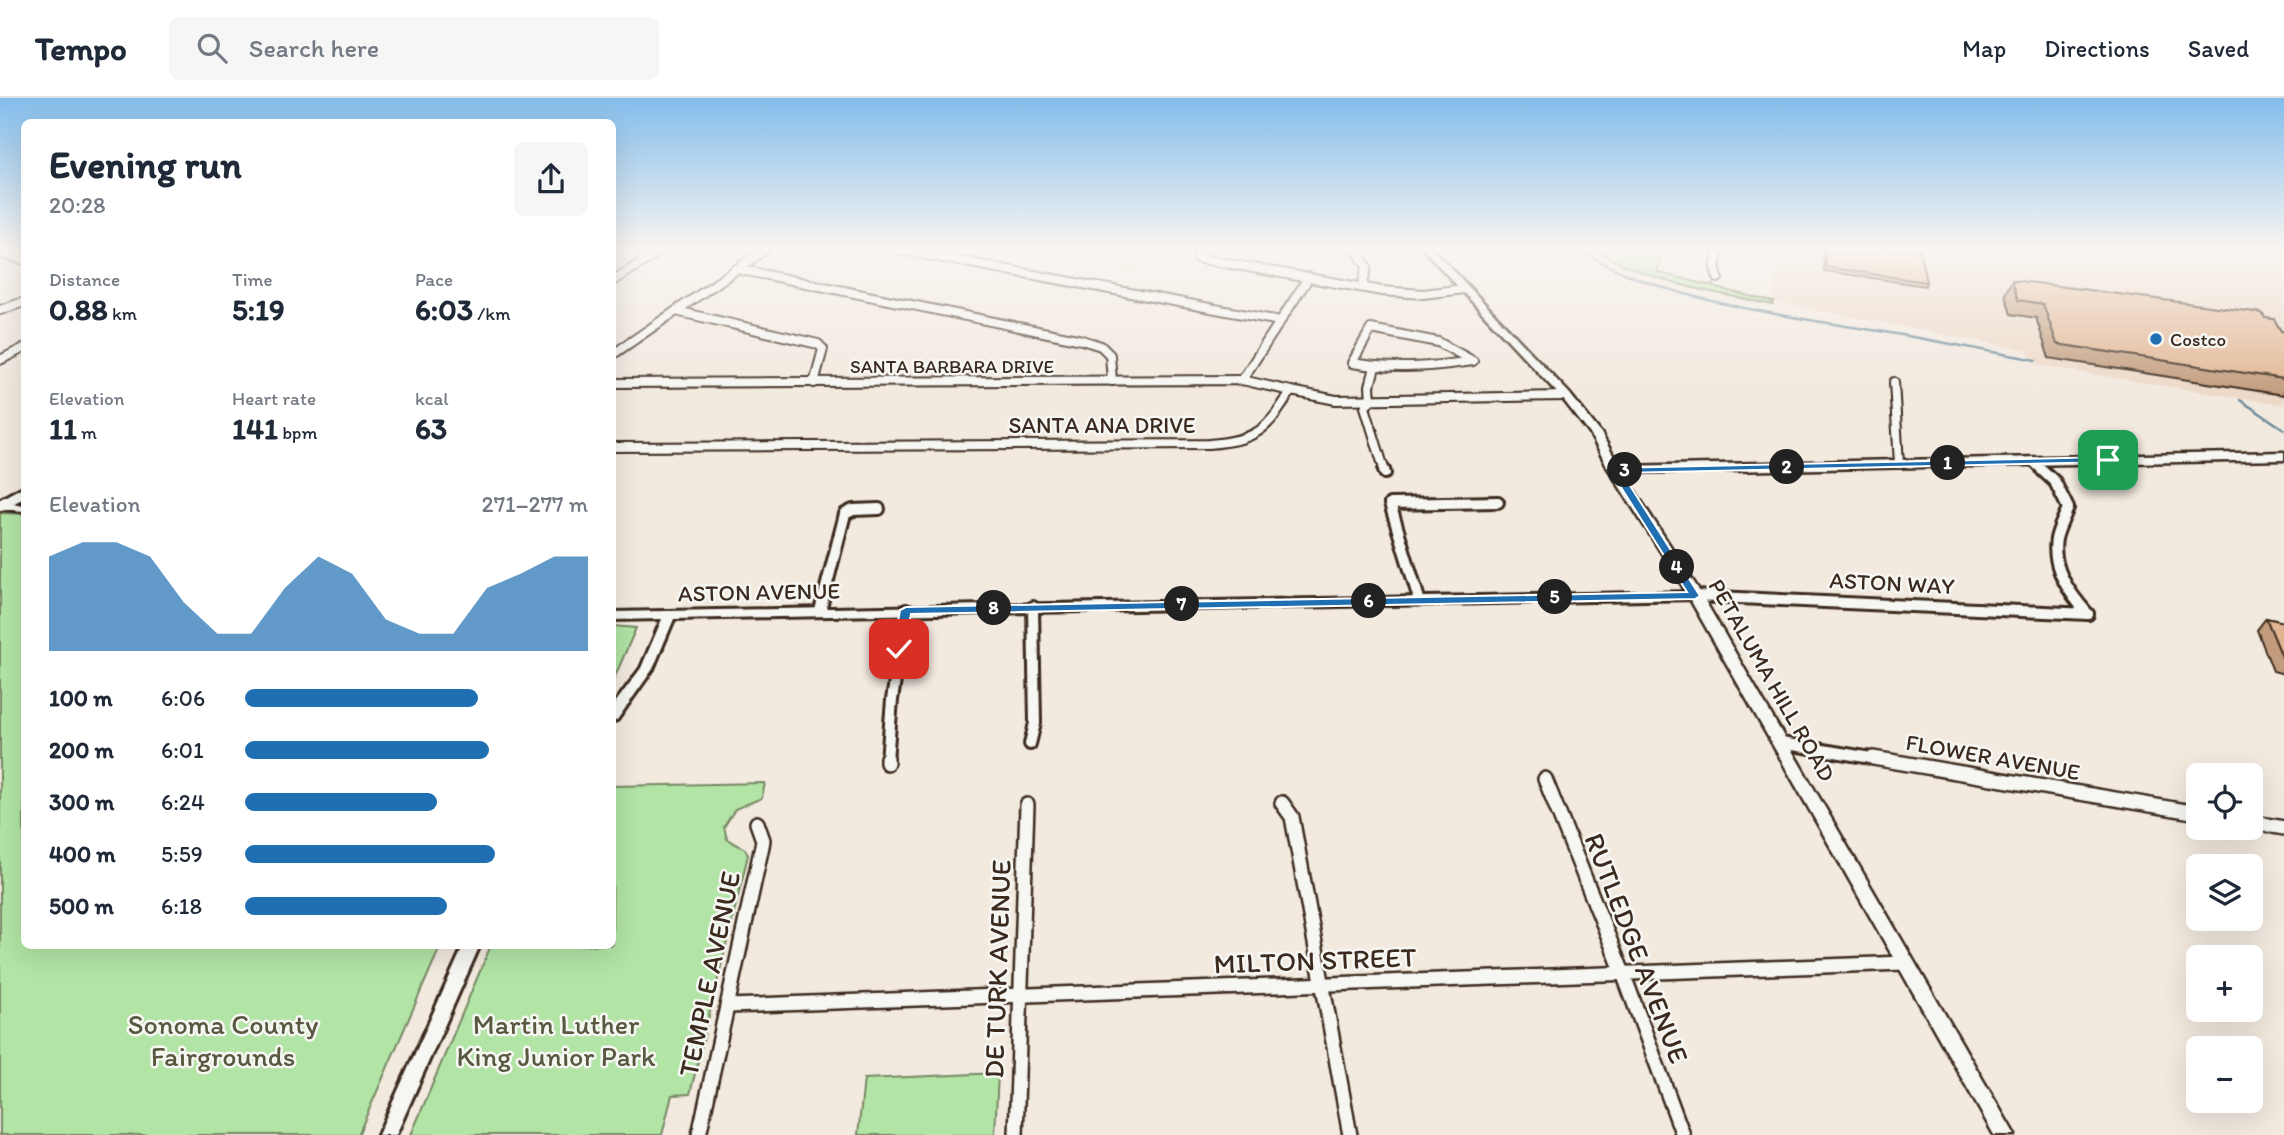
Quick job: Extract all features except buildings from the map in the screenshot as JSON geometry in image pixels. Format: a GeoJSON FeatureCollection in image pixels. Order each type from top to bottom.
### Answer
{"type":"FeatureCollection","features":[{"type":"Feature","properties":{"kind":"main road","name":"PETALUMA HILL ROAD"},"geometry":{"type":"LineString","coordinates":[[1472,297],[1566,396],[1595,433],[1781,743],[2005,1135]]}},
{"type":"Feature","properties":{"kind":"main road"},"geometry":{"type":"LineString","coordinates":[[1615,470],[2284,456]]}},
{"type":"Feature","properties":{"kind":"street"},"geometry":{"type":"LineString","coordinates":[[616,352],[696,297]]}},
{"type":"Feature","properties":{"kind":"street"},"geometry":{"type":"LineString","coordinates":[[872,297],[1101,346],[1110,355],[1112,382]]}},
{"type":"Feature","properties":{"kind":"street"},"geometry":{"type":"LineString","coordinates":[[1154,297],[1280,321]]}},
{"type":"Feature","properties":{"kind":"street"},"geometry":{"type":"LineString","coordinates":[[1242,380],[1296,297]]}},
{"type":"Feature","properties":{"kind":"street"},"geometry":{"type":"LineString","coordinates":[[0,310],[21,303]]}},
{"type":"Feature","properties":{"kind":"street"},"geometry":{"type":"LineString","coordinates":[[676,311],[818,344],[823,349],[823,357],[814,383]]}},
{"type":"Feature","properties":{"kind":"street"},"geometry":{"type":"LineString","coordinates":[[1371,329],[1445,344],[1463,352],[1473,361],[1430,367],[1375,367],[1352,363],[1371,329]]}},
{"type":"Feature","properties":{"kind":"street"},"geometry":{"type":"LineString","coordinates":[[0,359],[21,349]]}},
{"type":"Feature","properties":{"kind":"street"},"geometry":{"type":"LineString","coordinates":[[1375,367],[1370,386],[1371,400],[1365,407],[1385,472]]}},
{"type":"Feature","properties":{"kind":"street","name":"SANTA BARBARA DRIVE"},"geometry":{"type":"LineString","coordinates":[[616,383],[1242,380],[1291,391]]}},
{"type":"Feature","properties":{"kind":"street"},"geometry":{"type":"LineString","coordinates":[[1894,382],[1899,464]]}},
{"type":"Feature","properties":{"kind":"street"},"geometry":{"type":"LineString","coordinates":[[1291,391],[1336,400],[1566,396]]}},
{"type":"Feature","properties":{"kind":"street","name":"SANTA ANA DRIVE"},"geometry":{"type":"LineString","coordinates":[[616,447],[1241,442],[1260,434],[1273,423],[1291,391]]}},
{"type":"Feature","properties":{"kind":"street","name":"ASTON WAY"},"geometry":{"type":"LineString","coordinates":[[1695,596],[2088,614],[2062,580],[2057,560],[2056,539],[2068,508],[2055,482],[2032,461]]}},
{"type":"Feature","properties":{"kind":"street"},"geometry":{"type":"LineString","coordinates":[[0,506],[21,494]]}},
{"type":"Feature","properties":{"kind":"street"},"geometry":{"type":"LineString","coordinates":[[1419,599],[1390,504],[1498,502]]}},
{"type":"Feature","properties":{"kind":"street"},"geometry":{"type":"LineString","coordinates":[[0,506],[21,508]]}},
{"type":"Feature","properties":{"kind":"street"},"geometry":{"type":"LineString","coordinates":[[820,611],[845,514],[853,510],[879,509]]}},
{"type":"Feature","properties":{"kind":"street","name":"ASTON AVENUE"},"geometry":{"type":"LineString","coordinates":[[616,616],[1695,596]]}},
{"type":"Feature","properties":{"kind":"street"},"geometry":{"type":"LineString","coordinates":[[1030,744],[1035,723],[1032,607]]}},
{"type":"Feature","properties":{"kind":"street"},"geometry":{"type":"LineString","coordinates":[[887,763],[892,700],[906,610]]}},
{"type":"Feature","properties":{"kind":"street"},"geometry":{"type":"LineString","coordinates":[[616,712],[647,669],[670,615]]}},
{"type":"Feature","properties":{"kind":"street","name":"FLOWER AVENUE"},"geometry":{"type":"LineString","coordinates":[[1781,743],[2186,811]]}},
{"type":"Feature","properties":{"kind":"street","name":"RUTLEDGE AVENUE"},"geometry":{"type":"LineString","coordinates":[[1545,779],[1623,973],[1683,1135]]}},
{"type":"Feature","properties":{"kind":"street"},"geometry":{"type":"LineString","coordinates":[[1282,803],[1292,817],[1350,1135]]}},
{"type":"Feature","properties":{"kind":"street","name":"DE TURK AVENUE"},"geometry":{"type":"LineString","coordinates":[[1016,1135],[1027,805]]}},
{"type":"Feature","properties":{"kind":"street","name":"TEMPLE AVENUE"},"geometry":{"type":"LineString","coordinates":[[699,1135],[763,840],[757,823]]}},
{"type":"Feature","properties":{"kind":"street"},"geometry":{"type":"LineString","coordinates":[[2263,824],[2284,828]]}},
{"type":"Feature","properties":{"kind":"street"},"geometry":{"type":"LineString","coordinates":[[387,1135],[470,949]]}},
{"type":"Feature","properties":{"kind":"street","name":"MILTON STREET"},"geometry":{"type":"LineString","coordinates":[[728,1006],[1905,963]]}},
{"type":"Feature","properties":{"kind":"shaded area"},"geometry":{"type":"Polygon","coordinates":[[[1774,297],[2284,297],[2284,405],[2036,365],[2027,350],[1774,302],[1774,297]]]}},
{"type":"Feature","properties":{"kind":"green space"},"geometry":{"type":"Polygon","coordinates":[[[1736,297],[1755,297],[1774,302],[1773,305],[1736,297]]]}},
{"type":"Feature","properties":{"kind":"green space","name":"Sonoma County Fairgrounds"},"geometry":{"type":"Polygon","coordinates":[[[0,513],[21,514],[21,949],[439,949],[358,1135],[0,1135],[0,513]]]}},
{"type":"Feature","properties":{"kind":"green space"},"geometry":{"type":"Polygon","coordinates":[[[616,626],[636,628],[616,674],[616,626]]]}},
{"type":"Feature","properties":{"kind":"green space","name":"Martin Luther King Junior Park"},"geometry":{"type":"Polygon","coordinates":[[[765,783],[762,798],[735,809],[724,827],[727,839],[745,849],[748,855],[690,1094],[672,1095],[662,1135],[411,1135],[489,949],[616,949],[616,786],[765,783]]]}},
{"type":"Feature","properties":{"kind":"green space"},"geometry":{"type":"Polygon","coordinates":[[[998,1073],[995,1135],[858,1135],[864,1079],[998,1073]]]}},
{"type":"Feature","properties":{"kind":"waterway"},"geometry":{"type":"LineString","coordinates":[[1698,297],[1785,316],[2036,360]]}},
{"type":"Feature","properties":{"kind":"waterway"},"geometry":{"type":"LineString","coordinates":[[2240,400],[2284,429]]}},
{"type":"Feature","properties":{"kind":"place","name":"Costco"},"geometry":{"type":"Point","coordinates":[2156,339]}},
{"type":"Feature","properties":{"kind":"route"},"geometry":{"type":"LineString","coordinates":[[899,649],[906,610],[1695,596],[1615,470],[2108,460]]}}]}
